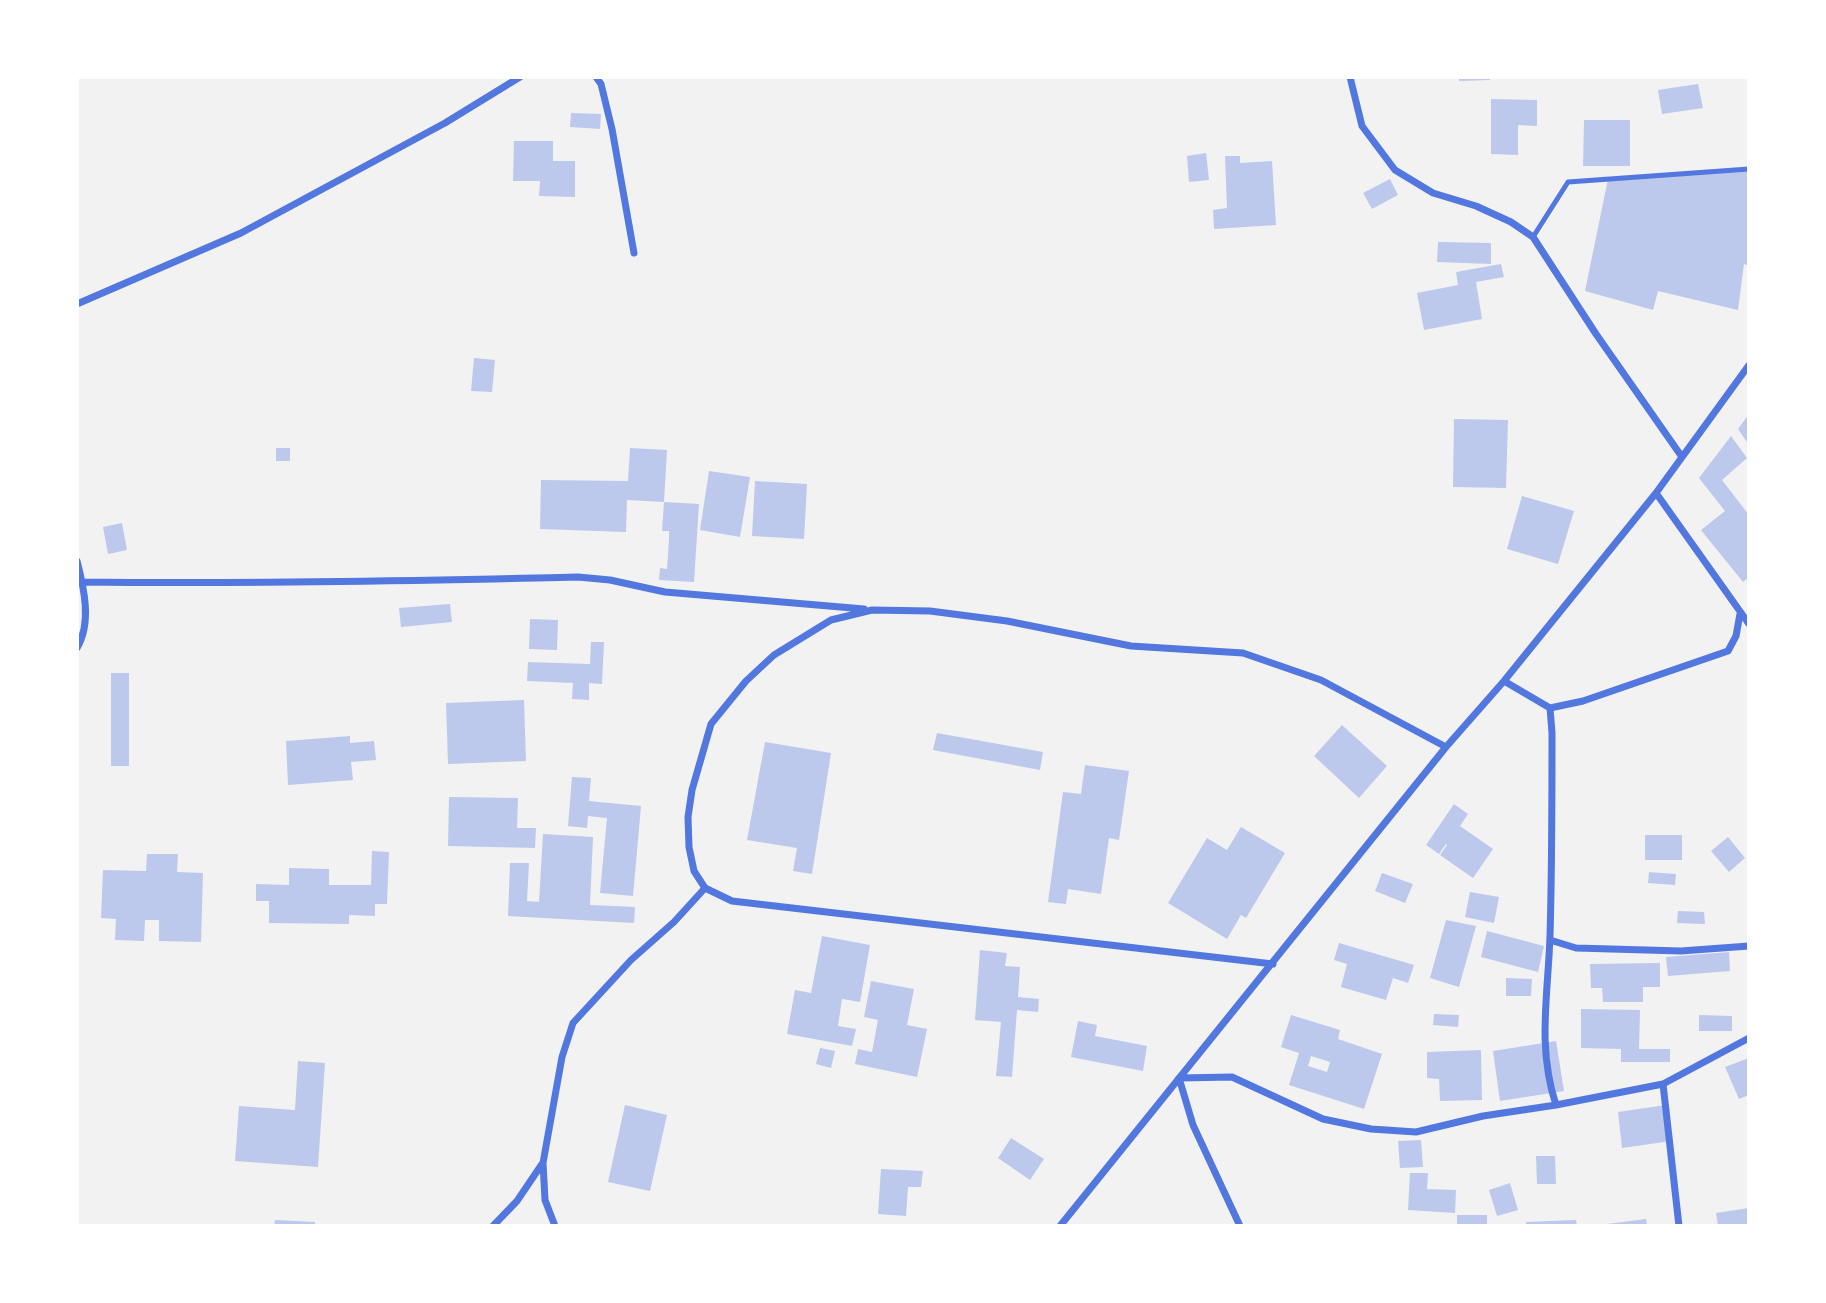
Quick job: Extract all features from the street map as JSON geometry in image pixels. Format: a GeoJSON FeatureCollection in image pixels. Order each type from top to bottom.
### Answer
{"type":"FeatureCollection","features":[{"type":"Feature","properties":{"kind":"street"},"geometry":{"type":"LineString","coordinates":[[77,304],[241,233],[445,123],[520,77]]}},
{"type":"Feature","properties":{"kind":"street"},"geometry":{"type":"LineString","coordinates":[[596,77],[601,84],[612,129],[634,253]]}},
{"type":"Feature","properties":{"kind":"street"},"geometry":{"type":"LineString","coordinates":[[1350,77],[1362,126],[1395,170],[1433,193],[1476,206],[1511,222],[1533,237],[1682,457]]}},
{"type":"Feature","properties":{"kind":"street"},"geometry":{"type":"LineString","coordinates":[[1060,1226],[1446,747],[1504,681],[1656,493],[1749,365]]}},
{"type":"Feature","properties":{"kind":"street"},"geometry":{"type":"LineString","coordinates":[[1656,493],[1749,624]]}},
{"type":"Feature","properties":{"kind":"street"},"geometry":{"type":"LineString","coordinates":[[77,561],[86,619],[77,648]]}},
{"type":"Feature","properties":{"kind":"street"},"geometry":{"type":"LineString","coordinates":[[82,582],[324,583],[578,577],[665,592],[872,610],[930,611],[1007,621],[1130,646],[1243,653],[1321,680],[1446,747]]}},
{"type":"Feature","properties":{"kind":"street"},"geometry":{"type":"LineString","coordinates":[[872,610],[831,620],[774,655],[746,681],[711,724],[692,790],[688,817],[689,846],[694,871],[705,888],[732,901],[1273,964]]}},
{"type":"Feature","properties":{"kind":"street"},"geometry":{"type":"LineString","coordinates":[[1504,681],[1550,708],[1583,701],[1728,651],[1737,636],[1740,614]]}},
{"type":"Feature","properties":{"kind":"street"},"geometry":{"type":"LineString","coordinates":[[1550,708],[1550,940],[1544,1009],[1547,1079],[1556,1105]]}},
{"type":"Feature","properties":{"kind":"street"},"geometry":{"type":"LineString","coordinates":[[555,1226],[545,1200],[543,1163],[562,1057],[573,1023],[631,960],[674,922],[705,888]]}},
{"type":"Feature","properties":{"kind":"street"},"geometry":{"type":"LineString","coordinates":[[1550,940],[1576,948],[1681,951],[1749,946]]}},
{"type":"Feature","properties":{"kind":"street"},"geometry":{"type":"LineString","coordinates":[[1179,1078],[1232,1077],[1323,1119],[1371,1129],[1416,1132],[1483,1116],[1663,1084],[1749,1038]]}},
{"type":"Feature","properties":{"kind":"street"},"geometry":{"type":"LineString","coordinates":[[1179,1078],[1193,1125],[1240,1226]]}},
{"type":"Feature","properties":{"kind":"street"},"geometry":{"type":"LineString","coordinates":[[1663,1084],[1679,1226]]}},
{"type":"Feature","properties":{"kind":"street"},"geometry":{"type":"LineString","coordinates":[[493,1226],[517,1201],[543,1163]]}},
{"type":"Feature","properties":{"kind":"lane"},"geometry":{"type":"LineString","coordinates":[[1533,237],[1568,182],[1749,169]]}},
{"type":"Feature","properties":{"kind":"building"},"geometry":{"type":"Polygon","coordinates":[[[1459,77],[1490,77],[1490,80],[1459,81],[1459,77]]]}},
{"type":"Feature","properties":{"kind":"building"},"geometry":{"type":"Polygon","coordinates":[[[1698,84],[1703,108],[1662,114],[1658,90],[1698,84]]]}},
{"type":"Feature","properties":{"kind":"building"},"geometry":{"type":"Polygon","coordinates":[[[1491,99],[1537,100],[1537,126],[1518,125],[1518,155],[1491,154],[1491,99]]]}},
{"type":"Feature","properties":{"kind":"building"},"geometry":{"type":"Polygon","coordinates":[[[571,113],[601,114],[600,129],[570,127],[571,113]]]}},
{"type":"Feature","properties":{"kind":"building"},"geometry":{"type":"Polygon","coordinates":[[[1584,120],[1630,120],[1630,166],[1583,166],[1584,120]]]}},
{"type":"Feature","properties":{"kind":"building"},"geometry":{"type":"Polygon","coordinates":[[[514,141],[553,141],[553,161],[575,161],[575,197],[539,196],[540,181],[513,181],[514,141]]]}},
{"type":"Feature","properties":{"kind":"building"},"geometry":{"type":"Polygon","coordinates":[[[1206,153],[1209,180],[1189,182],[1187,156],[1206,153]]]}},
{"type":"Feature","properties":{"kind":"building"},"geometry":{"type":"Polygon","coordinates":[[[1225,156],[1240,156],[1240,163],[1272,161],[1276,225],[1214,229],[1213,210],[1227,208],[1225,156]]]}},
{"type":"Feature","properties":{"kind":"building"},"geometry":{"type":"Polygon","coordinates":[[[1749,169],[1749,266],[1744,264],[1738,310],[1658,291],[1653,310],[1585,291],[1608,179],[1749,169]]]}},
{"type":"Feature","properties":{"kind":"building"},"geometry":{"type":"Polygon","coordinates":[[[1390,179],[1398,195],[1372,209],[1363,193],[1390,179]]]}},
{"type":"Feature","properties":{"kind":"building"},"geometry":{"type":"Polygon","coordinates":[[[1438,242],[1491,243],[1491,264],[1437,262],[1438,242]]]}},
{"type":"Feature","properties":{"kind":"building"},"geometry":{"type":"Polygon","coordinates":[[[1501,264],[1504,277],[1476,282],[1482,319],[1424,330],[1417,293],[1458,285],[1456,272],[1501,264]]]}},
{"type":"Feature","properties":{"kind":"building"},"geometry":{"type":"Polygon","coordinates":[[[474,358],[495,360],[492,392],[471,391],[474,358]]]}},
{"type":"Feature","properties":{"kind":"building"},"geometry":{"type":"Polygon","coordinates":[[[1749,414],[1749,445],[1738,429],[1749,414]]]}},
{"type":"Feature","properties":{"kind":"building"},"geometry":{"type":"Polygon","coordinates":[[[1454,419],[1508,420],[1506,488],[1453,487],[1454,419]]]}},
{"type":"Feature","properties":{"kind":"building"},"geometry":{"type":"Polygon","coordinates":[[[1731,436],[1747,458],[1722,480],[1749,515],[1749,577],[1743,582],[1701,530],[1725,511],[1699,478],[1731,436]]]}},
{"type":"Feature","properties":{"kind":"building"},"geometry":{"type":"Polygon","coordinates":[[[276,448],[290,448],[290,461],[276,461],[276,448]]]}},
{"type":"Feature","properties":{"kind":"building"},"geometry":{"type":"Polygon","coordinates":[[[630,448],[667,450],[664,502],[627,500],[626,532],[540,529],[541,480],[628,481],[630,448]]]}},
{"type":"Feature","properties":{"kind":"building"},"geometry":{"type":"Polygon","coordinates":[[[709,471],[750,477],[740,537],[700,530],[709,471]]]}},
{"type":"Feature","properties":{"kind":"building"},"geometry":{"type":"Polygon","coordinates":[[[755,481],[807,484],[804,539],[752,536],[755,481]]]}},
{"type":"Feature","properties":{"kind":"building"},"geometry":{"type":"Polygon","coordinates":[[[1522,496],[1574,511],[1558,564],[1507,549],[1522,496]]]}},
{"type":"Feature","properties":{"kind":"building"},"geometry":{"type":"Polygon","coordinates":[[[664,502],[699,504],[694,582],[659,580],[660,568],[667,569],[669,540],[669,531],[662,531],[664,502]]]}},
{"type":"Feature","properties":{"kind":"building"},"geometry":{"type":"Polygon","coordinates":[[[122,523],[127,550],[108,554],[103,527],[122,523]]]}},
{"type":"Feature","properties":{"kind":"building"},"geometry":{"type":"Polygon","coordinates":[[[450,604],[452,622],[401,627],[399,608],[450,604]]]}},
{"type":"Feature","properties":{"kind":"building"},"geometry":{"type":"Polygon","coordinates":[[[530,619],[558,620],[557,650],[529,649],[530,619]]]}},
{"type":"Feature","properties":{"kind":"building"},"geometry":{"type":"Polygon","coordinates":[[[591,642],[604,642],[602,684],[589,683],[589,700],[572,699],[573,683],[527,681],[528,662],[590,664],[591,642]]]}},
{"type":"Feature","properties":{"kind":"building"},"geometry":{"type":"Polygon","coordinates":[[[111,673],[129,673],[129,766],[111,766],[111,673]]]}},
{"type":"Feature","properties":{"kind":"building"},"geometry":{"type":"Polygon","coordinates":[[[524,700],[526,761],[448,764],[446,703],[524,700]]]}},
{"type":"Feature","properties":{"kind":"building"},"geometry":{"type":"Polygon","coordinates":[[[1342,725],[1387,766],[1359,798],[1314,756],[1342,725]]]}},
{"type":"Feature","properties":{"kind":"building"},"geometry":{"type":"Polygon","coordinates":[[[937,733],[1043,752],[1040,770],[933,750],[937,733]]]}},
{"type":"Feature","properties":{"kind":"building"},"geometry":{"type":"Polygon","coordinates":[[[350,736],[350,743],[374,741],[376,760],[351,762],[353,780],[288,785],[286,741],[350,736]]]}},
{"type":"Feature","properties":{"kind":"building"},"geometry":{"type":"Polygon","coordinates":[[[765,742],[831,753],[812,874],[793,871],[797,848],[747,840],[765,742]]]}},
{"type":"Feature","properties":{"kind":"building"},"geometry":{"type":"Polygon","coordinates":[[[1085,765],[1129,771],[1119,840],[1109,838],[1101,894],[1068,889],[1066,904],[1048,902],[1063,792],[1081,794],[1085,765]]]}},
{"type":"Feature","properties":{"kind":"building"},"geometry":{"type":"Polygon","coordinates":[[[572,777],[591,778],[589,801],[641,806],[633,896],[600,893],[607,818],[588,816],[587,828],[568,826],[572,777]]]}},
{"type":"Feature","properties":{"kind":"building"},"geometry":{"type":"Polygon","coordinates":[[[449,797],[518,798],[517,828],[536,828],[535,848],[448,846],[449,797]]]}},
{"type":"Feature","properties":{"kind":"building"},"geometry":{"type":"Polygon","coordinates":[[[1454,804],[1468,814],[1460,826],[1493,849],[1473,878],[1440,855],[1446,844],[1439,854],[1426,845],[1454,804]]]}},
{"type":"Feature","properties":{"kind":"building"},"geometry":{"type":"Polygon","coordinates":[[[1241,827],[1285,853],[1246,918],[1241,915],[1227,939],[1168,903],[1207,838],[1227,850],[1241,827]]]}},
{"type":"Feature","properties":{"kind":"building"},"geometry":{"type":"Polygon","coordinates":[[[543,834],[593,837],[590,905],[635,907],[634,923],[508,916],[510,863],[529,863],[527,901],[539,902],[543,834]]]}},
{"type":"Feature","properties":{"kind":"building"},"geometry":{"type":"Polygon","coordinates":[[[1645,835],[1682,835],[1682,860],[1645,860],[1645,835]]]}},
{"type":"Feature","properties":{"kind":"building"},"geometry":{"type":"Polygon","coordinates":[[[1728,837],[1745,858],[1729,872],[1711,851],[1728,837]]]}},
{"type":"Feature","properties":{"kind":"building"},"geometry":{"type":"Polygon","coordinates":[[[372,851],[389,852],[387,904],[375,904],[375,916],[349,915],[349,924],[269,923],[269,901],[256,901],[256,884],[289,885],[289,868],[329,869],[329,885],[371,885],[372,851]]]}},
{"type":"Feature","properties":{"kind":"building"},"geometry":{"type":"Polygon","coordinates":[[[147,854],[178,854],[177,872],[203,873],[201,942],[159,941],[159,920],[145,920],[144,941],[115,940],[116,919],[101,918],[103,870],[146,871],[147,854]]]}},
{"type":"Feature","properties":{"kind":"building"},"geometry":{"type":"Polygon","coordinates":[[[1649,872],[1676,874],[1675,885],[1648,883],[1649,872]]]}},
{"type":"Feature","properties":{"kind":"building"},"geometry":{"type":"Polygon","coordinates":[[[1382,873],[1413,884],[1405,903],[1375,891],[1382,873]]]}},
{"type":"Feature","properties":{"kind":"building"},"geometry":{"type":"Polygon","coordinates":[[[1470,892],[1499,897],[1494,923],[1465,917],[1470,892]]]}},
{"type":"Feature","properties":{"kind":"building"},"geometry":{"type":"Polygon","coordinates":[[[1678,911],[1704,912],[1705,924],[1677,923],[1678,911]]]}},
{"type":"Feature","properties":{"kind":"building"},"geometry":{"type":"Polygon","coordinates":[[[1446,920],[1476,926],[1459,987],[1430,978],[1446,920]]]}},
{"type":"Feature","properties":{"kind":"building"},"geometry":{"type":"Polygon","coordinates":[[[1487,931],[1544,946],[1538,972],[1481,957],[1487,931]]]}},
{"type":"Feature","properties":{"kind":"building"},"geometry":{"type":"Polygon","coordinates":[[[822,936],[870,945],[860,1002],[842,999],[838,1026],[856,1029],[852,1046],[787,1034],[795,990],[811,993],[822,936]]]}},
{"type":"Feature","properties":{"kind":"building"},"geometry":{"type":"Polygon","coordinates":[[[1339,943],[1414,965],[1408,983],[1393,978],[1386,1000],[1341,987],[1347,964],[1334,960],[1339,943]]]}},
{"type":"Feature","properties":{"kind":"building"},"geometry":{"type":"Polygon","coordinates":[[[980,950],[1007,953],[1005,966],[1020,967],[1018,997],[1039,999],[1038,1012],[1017,1010],[1012,1077],[996,1076],[1001,1022],[975,1020],[980,950]]]}},
{"type":"Feature","properties":{"kind":"building"},"geometry":{"type":"Polygon","coordinates":[[[1729,952],[1730,971],[1668,976],[1666,957],[1729,952]]]}},
{"type":"Feature","properties":{"kind":"building"},"geometry":{"type":"Polygon","coordinates":[[[1660,963],[1660,987],[1643,987],[1643,1002],[1603,1002],[1602,988],[1591,988],[1590,964],[1660,963]]]}},
{"type":"Feature","properties":{"kind":"building"},"geometry":{"type":"Polygon","coordinates":[[[1506,978],[1532,979],[1531,996],[1506,996],[1506,978]]]}},
{"type":"Feature","properties":{"kind":"building"},"geometry":{"type":"Polygon","coordinates":[[[871,981],[914,989],[907,1025],[927,1029],[917,1077],[855,1064],[858,1049],[872,1052],[878,1020],[864,1017],[871,981]]]}},
{"type":"Feature","properties":{"kind":"building"},"geometry":{"type":"Polygon","coordinates":[[[1581,1009],[1640,1010],[1639,1049],[1670,1049],[1670,1062],[1621,1062],[1621,1049],[1581,1048],[1581,1009]]]}},
{"type":"Feature","properties":{"kind":"building"},"geometry":{"type":"Polygon","coordinates":[[[1434,1014],[1459,1015],[1458,1027],[1433,1025],[1434,1014]]]}},
{"type":"Feature","properties":{"kind":"building"},"geometry":{"type":"Polygon","coordinates":[[[1291,1015],[1340,1030],[1338,1039],[1382,1054],[1364,1109],[1289,1085],[1299,1053],[1281,1047],[1291,1015]],[[1311,1056],[1308,1066],[1327,1072],[1330,1062],[1311,1056]]]}},
{"type":"Feature","properties":{"kind":"building"},"geometry":{"type":"Polygon","coordinates":[[[1699,1015],[1732,1016],[1732,1031],[1699,1031],[1699,1015]]]}},
{"type":"Feature","properties":{"kind":"building"},"geometry":{"type":"Polygon","coordinates":[[[1078,1021],[1097,1025],[1095,1036],[1147,1046],[1143,1071],[1071,1057],[1078,1021]]]}},
{"type":"Feature","properties":{"kind":"building"},"geometry":{"type":"Polygon","coordinates":[[[1556,1041],[1564,1091],[1500,1101],[1493,1051],[1556,1041]]]}},
{"type":"Feature","properties":{"kind":"building"},"geometry":{"type":"Polygon","coordinates":[[[820,1048],[835,1051],[831,1068],[816,1064],[820,1048]]]}},
{"type":"Feature","properties":{"kind":"building"},"geometry":{"type":"Polygon","coordinates":[[[1481,1050],[1482,1100],[1440,1101],[1439,1079],[1427,1078],[1427,1052],[1481,1050]]]}},
{"type":"Feature","properties":{"kind":"building"},"geometry":{"type":"Polygon","coordinates":[[[1749,1058],[1749,1095],[1739,1099],[1725,1067],[1749,1058]]]}},
{"type":"Feature","properties":{"kind":"building"},"geometry":{"type":"Polygon","coordinates":[[[298,1061],[325,1063],[318,1167],[235,1161],[239,1106],[295,1110],[298,1061]]]}},
{"type":"Feature","properties":{"kind":"building"},"geometry":{"type":"Polygon","coordinates":[[[625,1105],[667,1115],[650,1191],[608,1182],[625,1105]]]}},
{"type":"Feature","properties":{"kind":"building"},"geometry":{"type":"Polygon","coordinates":[[[1666,1105],[1671,1141],[1622,1148],[1618,1112],[1666,1105]]]}},
{"type":"Feature","properties":{"kind":"building"},"geometry":{"type":"Polygon","coordinates":[[[1011,1138],[1044,1159],[1030,1180],[998,1158],[1011,1138]]]}},
{"type":"Feature","properties":{"kind":"building"},"geometry":{"type":"Polygon","coordinates":[[[1421,1140],[1423,1167],[1400,1168],[1398,1141],[1421,1140]]]}},
{"type":"Feature","properties":{"kind":"building"},"geometry":{"type":"Polygon","coordinates":[[[1536,1156],[1555,1156],[1556,1184],[1537,1184],[1536,1156]]]}},
{"type":"Feature","properties":{"kind":"building"},"geometry":{"type":"Polygon","coordinates":[[[881,1169],[923,1171],[921,1187],[908,1187],[906,1216],[878,1214],[881,1169]]]}},
{"type":"Feature","properties":{"kind":"building"},"geometry":{"type":"Polygon","coordinates":[[[1410,1173],[1428,1173],[1427,1189],[1456,1190],[1455,1213],[1408,1210],[1410,1173]]]}},
{"type":"Feature","properties":{"kind":"building"},"geometry":{"type":"Polygon","coordinates":[[[1510,1183],[1518,1210],[1497,1216],[1489,1190],[1510,1183]]]}},
{"type":"Feature","properties":{"kind":"building"},"geometry":{"type":"Polygon","coordinates":[[[1749,1208],[1749,1226],[1718,1226],[1716,1213],[1749,1208]]]}},
{"type":"Feature","properties":{"kind":"building"},"geometry":{"type":"Polygon","coordinates":[[[1457,1215],[1487,1215],[1487,1226],[1457,1226],[1457,1215]]]}},
{"type":"Feature","properties":{"kind":"building"},"geometry":{"type":"Polygon","coordinates":[[[1646,1219],[1647,1226],[1607,1226],[1607,1224],[1646,1219]]]}},
{"type":"Feature","properties":{"kind":"building"},"geometry":{"type":"Polygon","coordinates":[[[275,1220],[315,1222],[315,1226],[274,1226],[275,1220]]]}},
{"type":"Feature","properties":{"kind":"building"},"geometry":{"type":"Polygon","coordinates":[[[1576,1220],[1577,1226],[1526,1226],[1526,1222],[1576,1220]]]}}]}
